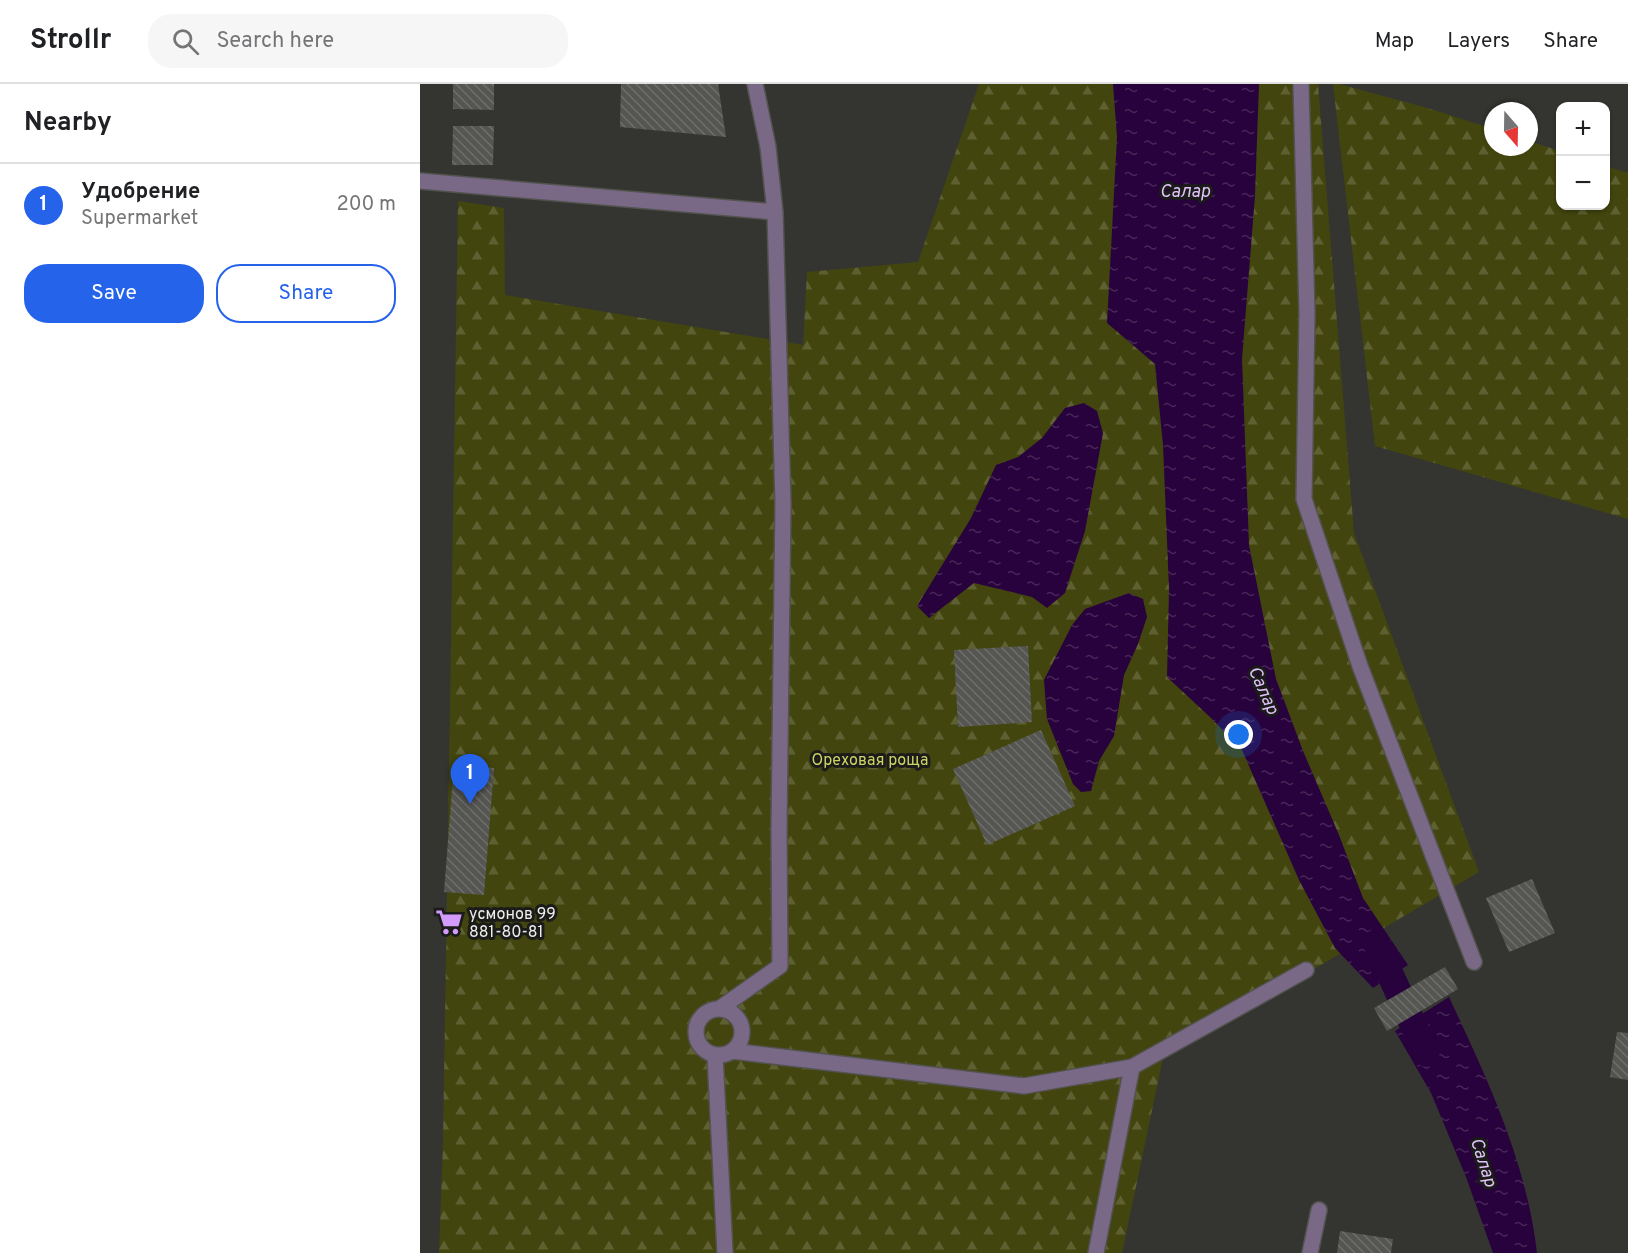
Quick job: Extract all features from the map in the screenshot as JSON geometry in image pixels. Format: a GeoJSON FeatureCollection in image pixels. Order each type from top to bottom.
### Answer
{"type":"FeatureCollection","features":[{"type":"Feature","properties":{"kind":"lane"},"geometry":{"type":"LineString","coordinates":[[718,1009],[780,966],[779,829],[783,503],[775,212],[768,147],[755,84]]}},
{"type":"Feature","properties":{"kind":"lane"},"geometry":{"type":"LineString","coordinates":[[1301,84],[1307,313],[1304,499],[1360,666],[1474,962]]}},
{"type":"Feature","properties":{"kind":"lane"},"geometry":{"type":"LineString","coordinates":[[420,181],[775,212]]}},
{"type":"Feature","properties":{"kind":"lane"},"geometry":{"type":"LineString","coordinates":[[732,1051],[1024,1086],[1132,1067],[1306,970]]}},
{"type":"Feature","properties":{"kind":"lane"},"geometry":{"type":"LineString","coordinates":[[718,1009],[728,1010],[736,1015],[741,1023],[742,1038],[732,1051],[715,1055],[706,1051],[699,1043],[696,1034],[702,1016],[718,1009]]}},
{"type":"Feature","properties":{"kind":"lane"},"geometry":{"type":"LineString","coordinates":[[715,1055],[725,1253]]}},
{"type":"Feature","properties":{"kind":"lane"},"geometry":{"type":"LineString","coordinates":[[1096,1253],[1132,1067]]}},
{"type":"Feature","properties":{"kind":"lane"},"geometry":{"type":"LineString","coordinates":[[1310,1253],[1319,1210]]}},
{"type":"Feature","properties":{"kind":"green space","name":"Ореховая роща"},"geometry":{"type":"Polygon","coordinates":[[[979,84],[1318,84],[1354,533],[1479,872],[1163,1058],[1122,1253],[439,1253],[443,1142],[458,201],[504,208],[505,295],[803,345],[807,272],[918,262],[979,84]]]}},
{"type":"Feature","properties":{"kind":"green space"},"geometry":{"type":"Polygon","coordinates":[[[1333,84],[1431,109],[1484,126],[1484,156],[1538,156],[1538,144],[1556,150],[1556,210],[1610,210],[1610,167],[1628,173],[1628,519],[1375,446],[1333,84]]]}},
{"type":"Feature","properties":{"kind":"water","name":"Салар"},"geometry":{"type":"Polygon","coordinates":[[[1113,84],[1259,84],[1255,196],[1242,359],[1249,545],[1276,679],[1303,751],[1363,898],[1408,965],[1373,988],[1335,948],[1299,880],[1242,750],[1167,677],[1169,589],[1163,445],[1155,364],[1107,323],[1117,137],[1113,84]]]}},
{"type":"Feature","properties":{"kind":"water"},"geometry":{"type":"Polygon","coordinates":[[[1084,403],[1097,411],[1103,433],[1085,531],[1065,593],[1047,608],[1032,597],[974,583],[929,618],[917,606],[971,518],[996,465],[1018,457],[1042,438],[1065,408],[1084,403]]]}},
{"type":"Feature","properties":{"kind":"water"},"geometry":{"type":"Polygon","coordinates":[[[1129,593],[1143,599],[1147,617],[1124,675],[1114,736],[1099,761],[1091,791],[1081,792],[1073,784],[1047,719],[1044,680],[1072,625],[1085,609],[1129,593]]]}},
{"type":"Feature","properties":{"kind":"water","name":"Салар"},"geometry":{"type":"Polygon","coordinates":[[[1449,997],[1491,1090],[1515,1154],[1532,1219],[1537,1253],[1493,1253],[1466,1177],[1431,1093],[1395,1031],[1449,997]]]}},
{"type":"Feature","properties":{"kind":"building"},"geometry":{"type":"Polygon","coordinates":[[[453,84],[494,84],[494,110],[453,109],[453,84]]]}},
{"type":"Feature","properties":{"kind":"building"},"geometry":{"type":"Polygon","coordinates":[[[621,84],[718,84],[726,137],[620,127],[621,84]]]}},
{"type":"Feature","properties":{"kind":"building"},"geometry":{"type":"Polygon","coordinates":[[[453,126],[494,126],[493,165],[452,165],[453,126]]]}},
{"type":"Feature","properties":{"kind":"building"},"geometry":{"type":"Polygon","coordinates":[[[1028,646],[1032,722],[958,727],[954,650],[1028,646]]]}},
{"type":"Feature","properties":{"kind":"building"},"geometry":{"type":"Polygon","coordinates":[[[1041,730],[1075,806],[987,845],[953,769],[1041,730]]]}},
{"type":"Feature","properties":{"kind":"building"},"geometry":{"type":"Polygon","coordinates":[[[454,765],[494,768],[484,895],[444,892],[454,765]]]}},
{"type":"Feature","properties":{"kind":"building"},"geometry":{"type":"Polygon","coordinates":[[[1532,879],[1555,933],[1509,952],[1486,898],[1532,879]]]}},
{"type":"Feature","properties":{"kind":"building"},"geometry":{"type":"Polygon","coordinates":[[[1445,967],[1458,989],[1387,1031],[1374,1008],[1445,967]]]}},
{"type":"Feature","properties":{"kind":"building"},"geometry":{"type":"Polygon","coordinates":[[[1617,1032],[1628,1033],[1628,1080],[1610,1077],[1617,1032]]]}},
{"type":"Feature","properties":{"kind":"building"},"geometry":{"type":"Polygon","coordinates":[[[1340,1231],[1393,1239],[1391,1253],[1337,1253],[1340,1231]]]}},
{"type":"Feature","properties":{"kind":"waterway","name":"Салар"},"geometry":{"type":"LineString","coordinates":[[1376,943],[1426,1053]]}},
{"type":"Feature","properties":{"kind":"place","name":"Удобрение"},"geometry":{"type":"Point","coordinates":[470,804]}},
{"type":"Feature","properties":{"kind":"place","name":"усмонов 99 881-80-81"},"geometry":{"type":"Point","coordinates":[449,922]}}]}
